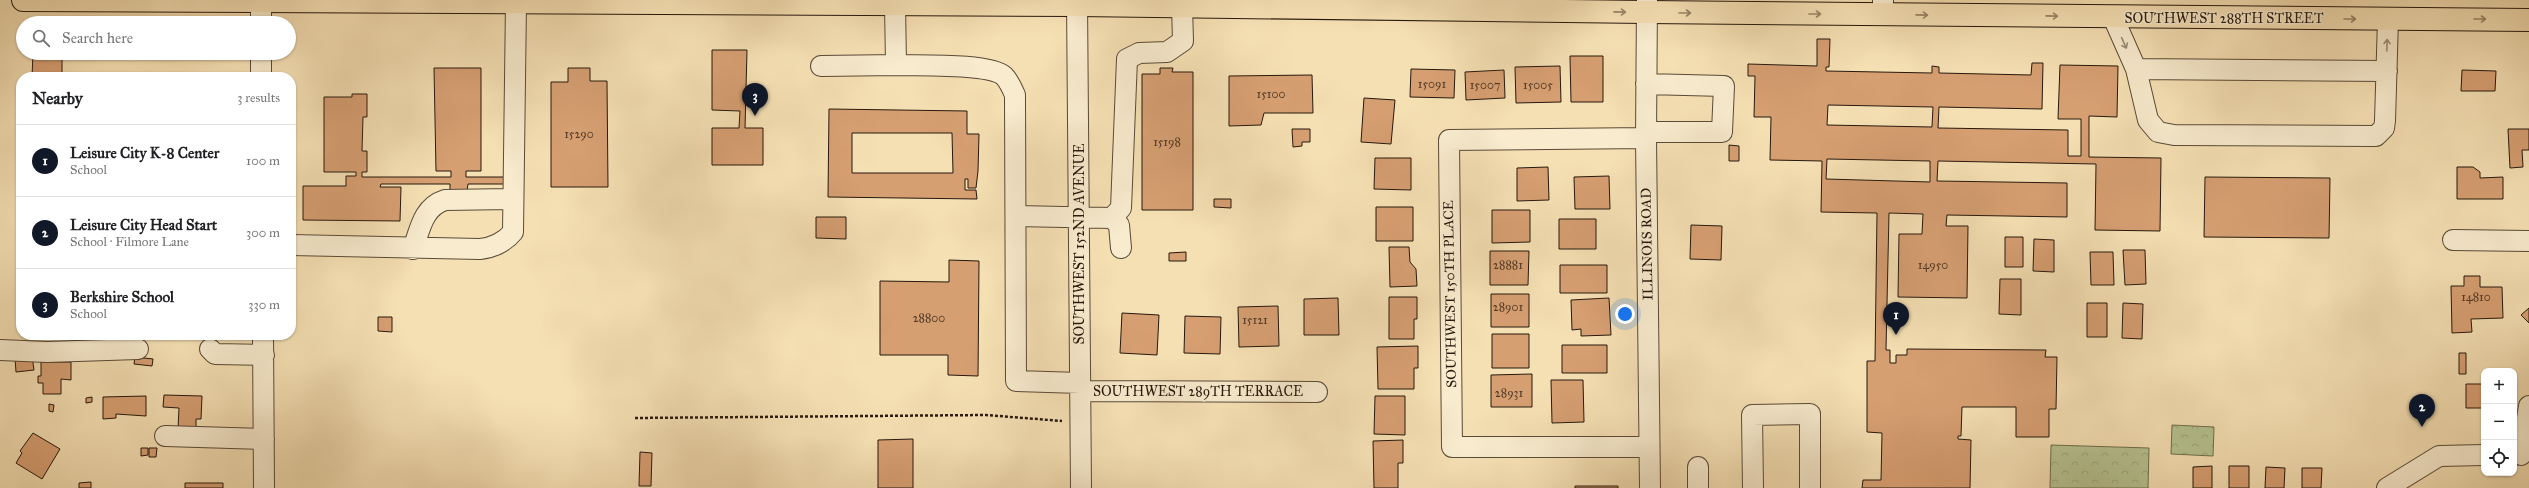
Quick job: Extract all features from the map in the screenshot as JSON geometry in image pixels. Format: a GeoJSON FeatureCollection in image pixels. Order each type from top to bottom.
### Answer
{"type":"FeatureCollection","features":[{"type":"Feature","properties":{"kind":"main road","name":"SOUTHWEST 288TH STREET"},"geometry":{"type":"LineString","coordinates":[[22,0],[261,8],[530,2],[768,2],[895,4],[1077,2],[1182,6],[1883,7],[2113,17],[2529,20]]}},
{"type":"Feature","properties":{"kind":"street"},"geometry":{"type":"LineString","coordinates":[[296,245],[413,249],[490,248],[508,238],[513,232],[513,199],[530,2]]}},
{"type":"Feature","properties":{"kind":"street","name":"SOUTHWEST 152ND AVENUE"},"geometry":{"type":"LineString","coordinates":[[1077,2],[1081,488]]}},
{"type":"Feature","properties":{"kind":"street"},"geometry":{"type":"LineString","coordinates":[[895,4],[896,65]]}},
{"type":"Feature","properties":{"kind":"street"},"geometry":{"type":"LineString","coordinates":[[1112,218],[1121,208],[1127,59],[1139,53],[1167,52],[1183,42],[1182,6]]}},
{"type":"Feature","properties":{"kind":"street","name":"ILLINOIS ROAD"},"geometry":{"type":"LineString","coordinates":[[1646,6],[1650,488]]}},
{"type":"Feature","properties":{"kind":"street"},"geometry":{"type":"LineString","coordinates":[[2113,17],[2136,70],[2143,105],[2148,120],[2158,132],[2174,135],[2376,136],[2384,128],[2385,121],[2388,19]]}},
{"type":"Feature","properties":{"kind":"street"},"geometry":{"type":"LineString","coordinates":[[261,60],[262,72]]}},
{"type":"Feature","properties":{"kind":"street"},"geometry":{"type":"LineString","coordinates":[[821,66],[896,65],[983,68],[1004,77],[1015,95],[1016,216],[1112,218],[1119,225],[1121,248]]}},
{"type":"Feature","properties":{"kind":"street"},"geometry":{"type":"LineString","coordinates":[[2136,70],[2387,71]]}},
{"type":"Feature","properties":{"kind":"street"},"geometry":{"type":"LineString","coordinates":[[1646,84],[1724,86],[1722,132],[1646,135]]}},
{"type":"Feature","properties":{"kind":"street","name":"SOUTHWEST 150TH PLACE"},"geometry":{"type":"LineString","coordinates":[[1646,135],[1449,140],[1452,447],[1649,447]]}},
{"type":"Feature","properties":{"kind":"street"},"geometry":{"type":"LineString","coordinates":[[413,249],[427,212],[435,204],[445,200],[513,199]]}},
{"type":"Feature","properties":{"kind":"street","name":"SOUTHWEST 289TH TERRACE"},"geometry":{"type":"LineString","coordinates":[[1016,216],[1016,381],[1080,387],[1317,392]]}},
{"type":"Feature","properties":{"kind":"street"},"geometry":{"type":"LineString","coordinates":[[2453,240],[2529,241]]}},
{"type":"Feature","properties":{"kind":"street"},"geometry":{"type":"LineString","coordinates":[[264,340],[264,488]]}},
{"type":"Feature","properties":{"kind":"street"},"geometry":{"type":"LineString","coordinates":[[0,350],[47,352],[138,349]]}},
{"type":"Feature","properties":{"kind":"street"},"geometry":{"type":"LineString","coordinates":[[210,349],[214,354],[264,354]]}},
{"type":"Feature","properties":{"kind":"street"},"geometry":{"type":"LineString","coordinates":[[2521,455],[2529,406]]}},
{"type":"Feature","properties":{"kind":"street"},"geometry":{"type":"LineString","coordinates":[[1753,488],[1752,415],[1810,414],[1810,488]]}},
{"type":"Feature","properties":{"kind":"street"},"geometry":{"type":"LineString","coordinates":[[164,436],[264,439]]}},
{"type":"Feature","properties":{"kind":"street"},"geometry":{"type":"LineString","coordinates":[[2387,488],[2439,456],[2481,455]]}},
{"type":"Feature","properties":{"kind":"street"},"geometry":{"type":"LineString","coordinates":[[1698,466],[1698,488]]}},
{"type":"Feature","properties":{"kind":"path"},"geometry":{"type":"LineString","coordinates":[[635,418],[979,415],[1080,422]]}},
{"type":"Feature","properties":{"kind":"green space"},"geometry":{"type":"Polygon","coordinates":[[[2172,425],[2214,427],[2213,456],[2171,454],[2172,425]]]}},
{"type":"Feature","properties":{"kind":"green space"},"geometry":{"type":"Polygon","coordinates":[[[2051,445],[2149,448],[2148,488],[2050,488],[2051,445]]]}},
{"type":"Feature","properties":{"kind":"building"},"geometry":{"type":"Polygon","coordinates":[[[1817,39],[1830,39],[1829,67],[1826,67],[1826,71],[1932,73],[1932,66],[1939,67],[1939,73],[2031,75],[2032,63],[2043,63],[2042,109],[1939,107],[1938,128],[2068,130],[2068,156],[2081,156],[2081,119],[2058,119],[2060,65],[2118,66],[2117,117],[2089,116],[2089,157],[2161,158],[2160,231],[2095,230],[2096,164],[1938,161],[1937,181],[2067,183],[2067,217],[1947,215],[1946,226],[1968,226],[1967,298],[1898,297],[1899,234],[1922,234],[1923,214],[1889,213],[1886,350],[1890,350],[1890,363],[1896,363],[1896,355],[1907,355],[1907,349],[2046,350],[2045,357],[2057,357],[2056,409],[2049,409],[2049,437],[2016,437],[2016,407],[1962,407],[1961,436],[1958,436],[1958,439],[1971,440],[1970,488],[1862,488],[1863,480],[1881,480],[1882,433],[1867,432],[1867,361],[1875,361],[1877,213],[1821,212],[1822,161],[1770,160],[1771,117],[1754,117],[1755,76],[1748,76],[1748,64],[1817,66],[1817,39]],[[1828,105],[1827,125],[1932,127],[1933,107],[1828,105]],[[1827,159],[1826,179],[1930,182],[1930,161],[1827,159]]]}},
{"type":"Feature","properties":{"kind":"building"},"geometry":{"type":"Polygon","coordinates":[[[712,50],[747,50],[745,128],[763,128],[763,165],[712,165],[712,128],[739,128],[740,111],[712,110],[712,50]]]}},
{"type":"Feature","properties":{"kind":"building"},"geometry":{"type":"Polygon","coordinates":[[[1570,56],[1603,56],[1603,102],[1571,102],[1570,56]]]}},
{"type":"Feature","properties":{"kind":"building"},"geometry":{"type":"Polygon","coordinates":[[[33,60],[62,60],[62,72],[32,72],[33,60]]]}},
{"type":"Feature","properties":{"kind":"building"},"geometry":{"type":"Polygon","coordinates":[[[1560,66],[1561,102],[1516,103],[1515,67],[1560,66]]]}},
{"type":"Feature","properties":{"kind":"building"},"geometry":{"type":"Polygon","coordinates":[[[434,68],[481,68],[481,171],[466,171],[466,177],[507,177],[508,184],[468,184],[467,191],[450,191],[450,184],[381,184],[380,187],[401,187],[400,221],[303,220],[303,186],[346,186],[346,176],[356,176],[356,172],[324,172],[324,97],[352,97],[352,94],[367,94],[367,117],[363,117],[362,151],[367,151],[367,172],[362,172],[362,177],[451,177],[451,171],[436,171],[434,68]]]}},
{"type":"Feature","properties":{"kind":"building"},"geometry":{"type":"Polygon","coordinates":[[[568,68],[590,68],[590,81],[607,81],[608,187],[551,187],[551,82],[568,82],[568,68]]]}},
{"type":"Feature","properties":{"kind":"building"},"geometry":{"type":"Polygon","coordinates":[[[1160,68],[1173,68],[1172,72],[1193,72],[1193,210],[1142,210],[1142,74],[1160,74],[1160,68]]]}},
{"type":"Feature","properties":{"kind":"building"},"geometry":{"type":"Polygon","coordinates":[[[1411,69],[1455,70],[1454,98],[1410,97],[1411,69]]]}},
{"type":"Feature","properties":{"kind":"building"},"geometry":{"type":"Polygon","coordinates":[[[1504,70],[1505,98],[1466,100],[1465,72],[1504,70]]]}},
{"type":"Feature","properties":{"kind":"building"},"geometry":{"type":"Polygon","coordinates":[[[2462,70],[2496,71],[2495,91],[2461,91],[2462,70]]]}},
{"type":"Feature","properties":{"kind":"building"},"geometry":{"type":"Polygon","coordinates":[[[1312,75],[1313,113],[1264,113],[1261,125],[1229,126],[1229,76],[1312,75]]]}},
{"type":"Feature","properties":{"kind":"building"},"geometry":{"type":"Polygon","coordinates":[[[1364,98],[1395,100],[1391,144],[1361,142],[1364,98]]]}},
{"type":"Feature","properties":{"kind":"building"},"geometry":{"type":"Polygon","coordinates":[[[829,109],[967,111],[967,134],[979,134],[976,188],[968,188],[968,179],[965,179],[965,190],[976,190],[977,199],[828,197],[829,109]],[[852,133],[852,173],[953,173],[952,133],[852,133]]]}},
{"type":"Feature","properties":{"kind":"building"},"geometry":{"type":"Polygon","coordinates":[[[1292,129],[1310,129],[1310,142],[1302,142],[1302,146],[1293,147],[1292,129]]]}},
{"type":"Feature","properties":{"kind":"building"},"geometry":{"type":"Polygon","coordinates":[[[2508,129],[2529,129],[2529,150],[2522,150],[2523,167],[2510,168],[2508,129]]]}},
{"type":"Feature","properties":{"kind":"building"},"geometry":{"type":"Polygon","coordinates":[[[1729,145],[1739,146],[1739,161],[1729,161],[1729,145]]]}},
{"type":"Feature","properties":{"kind":"building"},"geometry":{"type":"Polygon","coordinates":[[[1375,158],[1411,158],[1411,190],[1374,189],[1375,158]]]}},
{"type":"Feature","properties":{"kind":"building"},"geometry":{"type":"Polygon","coordinates":[[[1548,167],[1549,200],[1517,201],[1517,168],[1548,167]]]}},
{"type":"Feature","properties":{"kind":"building"},"geometry":{"type":"Polygon","coordinates":[[[2457,167],[2473,167],[2480,172],[2480,178],[2503,177],[2503,199],[2457,199],[2457,167]]]}},
{"type":"Feature","properties":{"kind":"building"},"geometry":{"type":"Polygon","coordinates":[[[1609,176],[1610,209],[1575,209],[1574,177],[1609,176]]]}},
{"type":"Feature","properties":{"kind":"building"},"geometry":{"type":"Polygon","coordinates":[[[2205,177],[2330,178],[2329,238],[2204,237],[2205,177]]]}},
{"type":"Feature","properties":{"kind":"building"},"geometry":{"type":"Polygon","coordinates":[[[1214,199],[1231,199],[1231,208],[1214,207],[1214,199]]]}},
{"type":"Feature","properties":{"kind":"building"},"geometry":{"type":"Polygon","coordinates":[[[1376,207],[1413,207],[1413,241],[1376,241],[1376,207]]]}},
{"type":"Feature","properties":{"kind":"building"},"geometry":{"type":"Polygon","coordinates":[[[1492,210],[1530,210],[1530,242],[1492,243],[1492,210]]]}},
{"type":"Feature","properties":{"kind":"building"},"geometry":{"type":"Polygon","coordinates":[[[816,217],[846,217],[846,239],[816,238],[816,217]]]}},
{"type":"Feature","properties":{"kind":"building"},"geometry":{"type":"Polygon","coordinates":[[[1559,219],[1596,219],[1596,249],[1559,249],[1559,219]]]}},
{"type":"Feature","properties":{"kind":"building"},"geometry":{"type":"Polygon","coordinates":[[[1691,225],[1722,226],[1721,260],[1690,259],[1691,225]]]}},
{"type":"Feature","properties":{"kind":"building"},"geometry":{"type":"Polygon","coordinates":[[[2005,237],[2023,237],[2023,267],[2005,267],[2005,237]]]}},
{"type":"Feature","properties":{"kind":"building"},"geometry":{"type":"Polygon","coordinates":[[[2034,239],[2054,240],[2054,272],[2033,271],[2034,239]]]}},
{"type":"Feature","properties":{"kind":"building"},"geometry":{"type":"Polygon","coordinates":[[[1389,247],[1409,247],[1410,262],[1416,269],[1417,286],[1390,287],[1389,247]]]}},
{"type":"Feature","properties":{"kind":"building"},"geometry":{"type":"Polygon","coordinates":[[[2123,250],[2145,250],[2146,284],[2125,285],[2123,250]]]}},
{"type":"Feature","properties":{"kind":"building"},"geometry":{"type":"Polygon","coordinates":[[[1490,251],[1529,251],[1528,285],[1490,285],[1490,251]]]}},
{"type":"Feature","properties":{"kind":"building"},"geometry":{"type":"Polygon","coordinates":[[[1186,252],[1186,261],[1169,261],[1169,253],[1186,252]]]}},
{"type":"Feature","properties":{"kind":"building"},"geometry":{"type":"Polygon","coordinates":[[[2090,252],[2113,252],[2114,285],[2091,285],[2090,252]]]}},
{"type":"Feature","properties":{"kind":"building"},"geometry":{"type":"Polygon","coordinates":[[[949,260],[979,261],[978,376],[948,375],[948,355],[880,355],[880,281],[949,282],[949,260]]]}},
{"type":"Feature","properties":{"kind":"building"},"geometry":{"type":"Polygon","coordinates":[[[1560,265],[1607,265],[1607,293],[1560,293],[1560,265]]]}},
{"type":"Feature","properties":{"kind":"building"},"geometry":{"type":"Polygon","coordinates":[[[2464,276],[2480,276],[2480,287],[2502,287],[2503,318],[2471,319],[2472,332],[2452,333],[2451,286],[2464,286],[2464,276]]]}},
{"type":"Feature","properties":{"kind":"building"},"geometry":{"type":"Polygon","coordinates":[[[2000,279],[2021,279],[2021,315],[1999,314],[2000,279]]]}},
{"type":"Feature","properties":{"kind":"building"},"geometry":{"type":"Polygon","coordinates":[[[1491,294],[1529,294],[1529,327],[1491,327],[1491,294]]]}},
{"type":"Feature","properties":{"kind":"building"},"geometry":{"type":"Polygon","coordinates":[[[1389,297],[1417,297],[1417,319],[1414,319],[1414,339],[1389,339],[1389,297]]]}},
{"type":"Feature","properties":{"kind":"building"},"geometry":{"type":"Polygon","coordinates":[[[1338,298],[1339,335],[1304,335],[1304,299],[1338,298]]]}},
{"type":"Feature","properties":{"kind":"building"},"geometry":{"type":"Polygon","coordinates":[[[1609,298],[1611,335],[1581,336],[1581,329],[1572,330],[1571,300],[1609,298]]]}},
{"type":"Feature","properties":{"kind":"building"},"geometry":{"type":"Polygon","coordinates":[[[2087,303],[2107,303],[2107,337],[2087,337],[2087,303]]]}},
{"type":"Feature","properties":{"kind":"building"},"geometry":{"type":"Polygon","coordinates":[[[2123,303],[2143,304],[2142,339],[2122,338],[2123,303]]]}},
{"type":"Feature","properties":{"kind":"building"},"geometry":{"type":"Polygon","coordinates":[[[1278,306],[1279,346],[1239,347],[1238,307],[1278,306]]]}},
{"type":"Feature","properties":{"kind":"building"},"geometry":{"type":"Polygon","coordinates":[[[2529,308],[2529,323],[2521,315],[2529,308]]]}},
{"type":"Feature","properties":{"kind":"building"},"geometry":{"type":"Polygon","coordinates":[[[1122,313],[1159,315],[1157,355],[1120,353],[1122,313]]]}},
{"type":"Feature","properties":{"kind":"building"},"geometry":{"type":"Polygon","coordinates":[[[1185,316],[1221,317],[1220,354],[1184,353],[1185,316]]]}},
{"type":"Feature","properties":{"kind":"building"},"geometry":{"type":"Polygon","coordinates":[[[378,317],[392,317],[392,332],[378,331],[378,317]]]}},
{"type":"Feature","properties":{"kind":"building"},"geometry":{"type":"Polygon","coordinates":[[[1492,334],[1529,334],[1529,368],[1492,368],[1492,334]]]}},
{"type":"Feature","properties":{"kind":"building"},"geometry":{"type":"Polygon","coordinates":[[[1562,345],[1607,345],[1607,373],[1562,373],[1562,345]]]}},
{"type":"Feature","properties":{"kind":"building"},"geometry":{"type":"Polygon","coordinates":[[[1418,346],[1418,368],[1414,368],[1414,389],[1378,389],[1377,347],[1418,346]]]}},
{"type":"Feature","properties":{"kind":"building"},"geometry":{"type":"Polygon","coordinates":[[[2459,353],[2466,353],[2466,374],[2459,374],[2459,353]]]}},
{"type":"Feature","properties":{"kind":"building"},"geometry":{"type":"Polygon","coordinates":[[[32,356],[34,370],[16,372],[15,358],[32,356]]]}},
{"type":"Feature","properties":{"kind":"building"},"geometry":{"type":"Polygon","coordinates":[[[135,357],[153,359],[152,366],[134,364],[135,357]]]}},
{"type":"Feature","properties":{"kind":"building"},"geometry":{"type":"Polygon","coordinates":[[[41,362],[71,362],[71,380],[61,379],[61,394],[43,394],[43,383],[38,383],[38,376],[41,376],[41,362]]]}},
{"type":"Feature","properties":{"kind":"building"},"geometry":{"type":"Polygon","coordinates":[[[1532,374],[1532,407],[1491,407],[1491,375],[1532,374]]]}},
{"type":"Feature","properties":{"kind":"building"},"geometry":{"type":"Polygon","coordinates":[[[1551,380],[1583,380],[1584,422],[1552,423],[1551,380]]]}},
{"type":"Feature","properties":{"kind":"building"},"geometry":{"type":"Polygon","coordinates":[[[2466,384],[2481,384],[2481,408],[2466,408],[2466,384]]]}},
{"type":"Feature","properties":{"kind":"building"},"geometry":{"type":"Polygon","coordinates":[[[164,395],[202,396],[201,419],[196,419],[196,430],[178,429],[179,408],[163,407],[164,395]]]}},
{"type":"Feature","properties":{"kind":"building"},"geometry":{"type":"Polygon","coordinates":[[[146,396],[146,416],[116,414],[116,418],[103,419],[103,397],[146,396]]]}},
{"type":"Feature","properties":{"kind":"building"},"geometry":{"type":"Polygon","coordinates":[[[1375,396],[1405,396],[1405,435],[1374,434],[1375,396]]]}},
{"type":"Feature","properties":{"kind":"building"},"geometry":{"type":"Polygon","coordinates":[[[92,397],[92,402],[86,403],[86,398],[92,397]]]}},
{"type":"Feature","properties":{"kind":"building"},"geometry":{"type":"Polygon","coordinates":[[[49,404],[54,405],[53,412],[49,411],[49,404]]]}},
{"type":"Feature","properties":{"kind":"building"},"geometry":{"type":"Polygon","coordinates":[[[33,433],[60,449],[42,479],[16,463],[22,453],[20,451],[33,433]]]}},
{"type":"Feature","properties":{"kind":"building"},"geometry":{"type":"Polygon","coordinates":[[[913,439],[913,488],[878,488],[878,440],[913,439]]]}},
{"type":"Feature","properties":{"kind":"building"},"geometry":{"type":"Polygon","coordinates":[[[1403,440],[1403,463],[1398,463],[1398,488],[1374,488],[1373,441],[1403,440]]]}},
{"type":"Feature","properties":{"kind":"building"},"geometry":{"type":"Polygon","coordinates":[[[141,448],[148,448],[148,455],[141,456],[141,448]]]}},
{"type":"Feature","properties":{"kind":"building"},"geometry":{"type":"Polygon","coordinates":[[[149,448],[157,448],[156,457],[149,457],[149,448]]]}},
{"type":"Feature","properties":{"kind":"building"},"geometry":{"type":"Polygon","coordinates":[[[640,452],[652,453],[651,486],[639,486],[640,452]]]}},
{"type":"Feature","properties":{"kind":"building"},"geometry":{"type":"Polygon","coordinates":[[[2212,466],[2212,488],[2193,488],[2193,467],[2212,466]]]}},
{"type":"Feature","properties":{"kind":"building"},"geometry":{"type":"Polygon","coordinates":[[[2229,466],[2249,466],[2249,488],[2229,488],[2229,466]]]}},
{"type":"Feature","properties":{"kind":"building"},"geometry":{"type":"Polygon","coordinates":[[[2266,467],[2285,468],[2284,488],[2265,488],[2266,467]]]}},
{"type":"Feature","properties":{"kind":"building"},"geometry":{"type":"Polygon","coordinates":[[[2302,468],[2322,468],[2321,488],[2302,488],[2302,468]]]}},
{"type":"Feature","properties":{"kind":"building"},"geometry":{"type":"Polygon","coordinates":[[[91,482],[91,488],[79,488],[79,483],[91,482]]]}},
{"type":"Feature","properties":{"kind":"building"},"geometry":{"type":"Polygon","coordinates":[[[185,483],[223,483],[223,488],[185,488],[185,483]]]}},
{"type":"Feature","properties":{"kind":"building"},"geometry":{"type":"Polygon","coordinates":[[[1575,486],[1618,486],[1618,488],[1575,488],[1575,486]]]}},
{"type":"Feature","properties":{"kind":"place","name":"Berkshire School"},"geometry":{"type":"Point","coordinates":[755,116]}},
{"type":"Feature","properties":{"kind":"place","name":"Leisure City K-8 Center"},"geometry":{"type":"Point","coordinates":[1896,335]}},
{"type":"Feature","properties":{"kind":"place","name":"Leisure City Head Start"},"geometry":{"type":"Point","coordinates":[2422,427]}}]}
